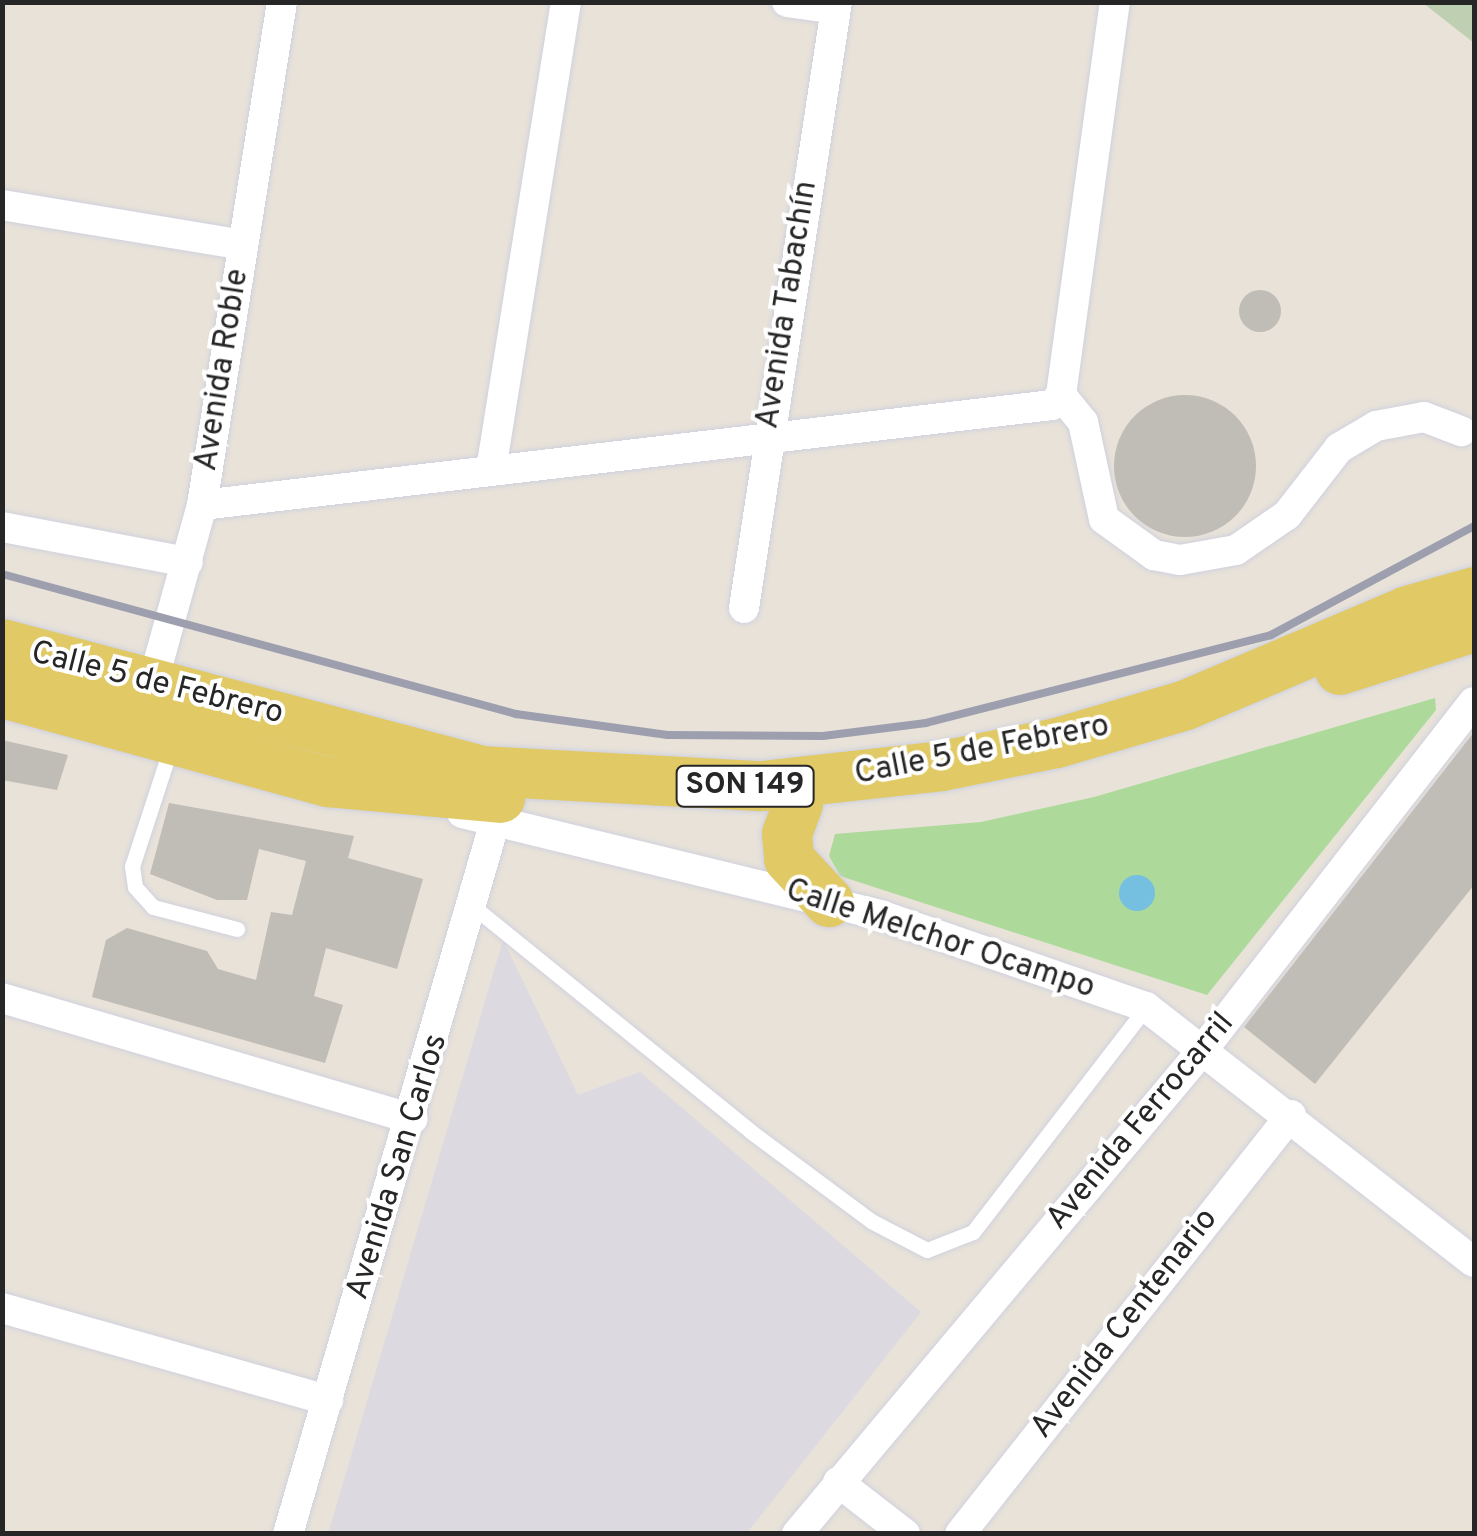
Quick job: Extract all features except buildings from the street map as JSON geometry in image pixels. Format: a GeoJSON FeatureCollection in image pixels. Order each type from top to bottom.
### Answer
{"type":"FeatureCollection","features":[{"type":"Feature","properties":{"kind":"main road","name":"Calle 5 de Febrero"},"geometry":{"type":"LineString","coordinates":[[2,644],[482,770],[762,786],[942,766],[1056,743],[1186,705],[1406,611],[1474,592]]}},
{"type":"Feature","properties":{"kind":"main road","name":"Calle 5 de Febrero"},"geometry":{"type":"LineString","coordinates":[[2,692],[328,782],[499,810],[798,804],[977,783],[1103,751],[1194,727],[1474,627]]}},
{"type":"Feature","properties":{"kind":"main road"},"geometry":{"type":"LineString","coordinates":[[798,804],[787,834],[789,859],[830,902]]}},
{"type":"Feature","properties":{"kind":"street","name":"Avenida Roble"},"geometry":{"type":"LineString","coordinates":[[158,736],[151,683],[202,505],[282,2]]}},
{"type":"Feature","properties":{"kind":"street"},"geometry":{"type":"LineString","coordinates":[[491,470],[566,2]]}},
{"type":"Feature","properties":{"kind":"street"},"geometry":{"type":"LineString","coordinates":[[787,2],[837,6]]}},
{"type":"Feature","properties":{"kind":"street"},"geometry":{"type":"LineString","coordinates":[[202,505],[766,434],[1052,405],[1061,396],[1115,2]]}},
{"type":"Feature","properties":{"kind":"street","name":"Avenida Tabachín"},"geometry":{"type":"LineString","coordinates":[[744,608],[766,434],[837,6]]}},
{"type":"Feature","properties":{"kind":"street"},"geometry":{"type":"LineString","coordinates":[[2,206],[243,246]]}},
{"type":"Feature","properties":{"kind":"street"},"geometry":{"type":"LineString","coordinates":[[1061,396],[1082,422],[1104,519],[1154,555],[1180,560],[1236,550],[1286,514],[1340,448],[1376,426],[1424,417],[1461,431]]}},
{"type":"Feature","properties":{"kind":"street"},"geometry":{"type":"LineString","coordinates":[[2,528],[188,562]]}},
{"type":"Feature","properties":{"kind":"street","name":"Avenida Ferrocarril"},"geometry":{"type":"LineString","coordinates":[[798,1534],[1206,1047],[1474,702]]}},
{"type":"Feature","properties":{"kind":"street","name":"Calle Melchor Ocampo"},"geometry":{"type":"LineString","coordinates":[[499,810],[830,902],[1146,1007],[1206,1047],[1474,1262]]}},
{"type":"Feature","properties":{"kind":"street","name":"Avenida San Carlos"},"geometry":{"type":"LineString","coordinates":[[288,1534],[476,908],[499,810]]}},
{"type":"Feature","properties":{"kind":"street"},"geometry":{"type":"LineString","coordinates":[[2,998],[412,1118]]}},
{"type":"Feature","properties":{"kind":"street","name":"Avenida Centenario"},"geometry":{"type":"LineString","coordinates":[[960,1534],[1291,1116]]}},
{"type":"Feature","properties":{"kind":"street"},"geometry":{"type":"LineString","coordinates":[[2,1308],[328,1400]]}},
{"type":"Feature","properties":{"kind":"street"},"geometry":{"type":"LineString","coordinates":[[838,1482],[905,1534]]}},
{"type":"Feature","properties":{"kind":"lane"},"geometry":{"type":"LineString","coordinates":[[158,736],[132,866],[135,887],[153,907],[237,928]]}},
{"type":"Feature","properties":{"kind":"lane"},"geometry":{"type":"LineString","coordinates":[[476,908],[750,1131],[872,1221],[926,1250],[973,1232],[1146,1007]]}},
{"type":"Feature","properties":{"kind":"shaded area"},"geometry":{"type":"Polygon","coordinates":[[[503,940],[578,1095],[640,1072],[921,1312],[747,1533],[328,1534],[503,940]]]}},
{"type":"Feature","properties":{"kind":"green space"},"geometry":{"type":"Polygon","coordinates":[[[1423,3],[1474,3],[1474,43],[1423,3]]]}},
{"type":"Feature","properties":{"kind":"green space"},"geometry":{"type":"Polygon","coordinates":[[[1435,698],[1436,710],[1207,995],[840,876],[829,856],[835,834],[981,822],[1094,797],[1435,698]]]}},
{"type":"Feature","properties":{"kind":"water"},"geometry":{"type":"Polygon","coordinates":[[[1137,875],[1149,881],[1155,893],[1149,905],[1137,911],[1125,905],[1119,893],[1125,881],[1137,875]]]}},
{"type":"Feature","properties":{"kind":"railway"},"geometry":{"type":"LineString","coordinates":[[2,574],[516,714],[668,735],[823,736],[926,723],[1271,635],[1474,526]]}}]}
